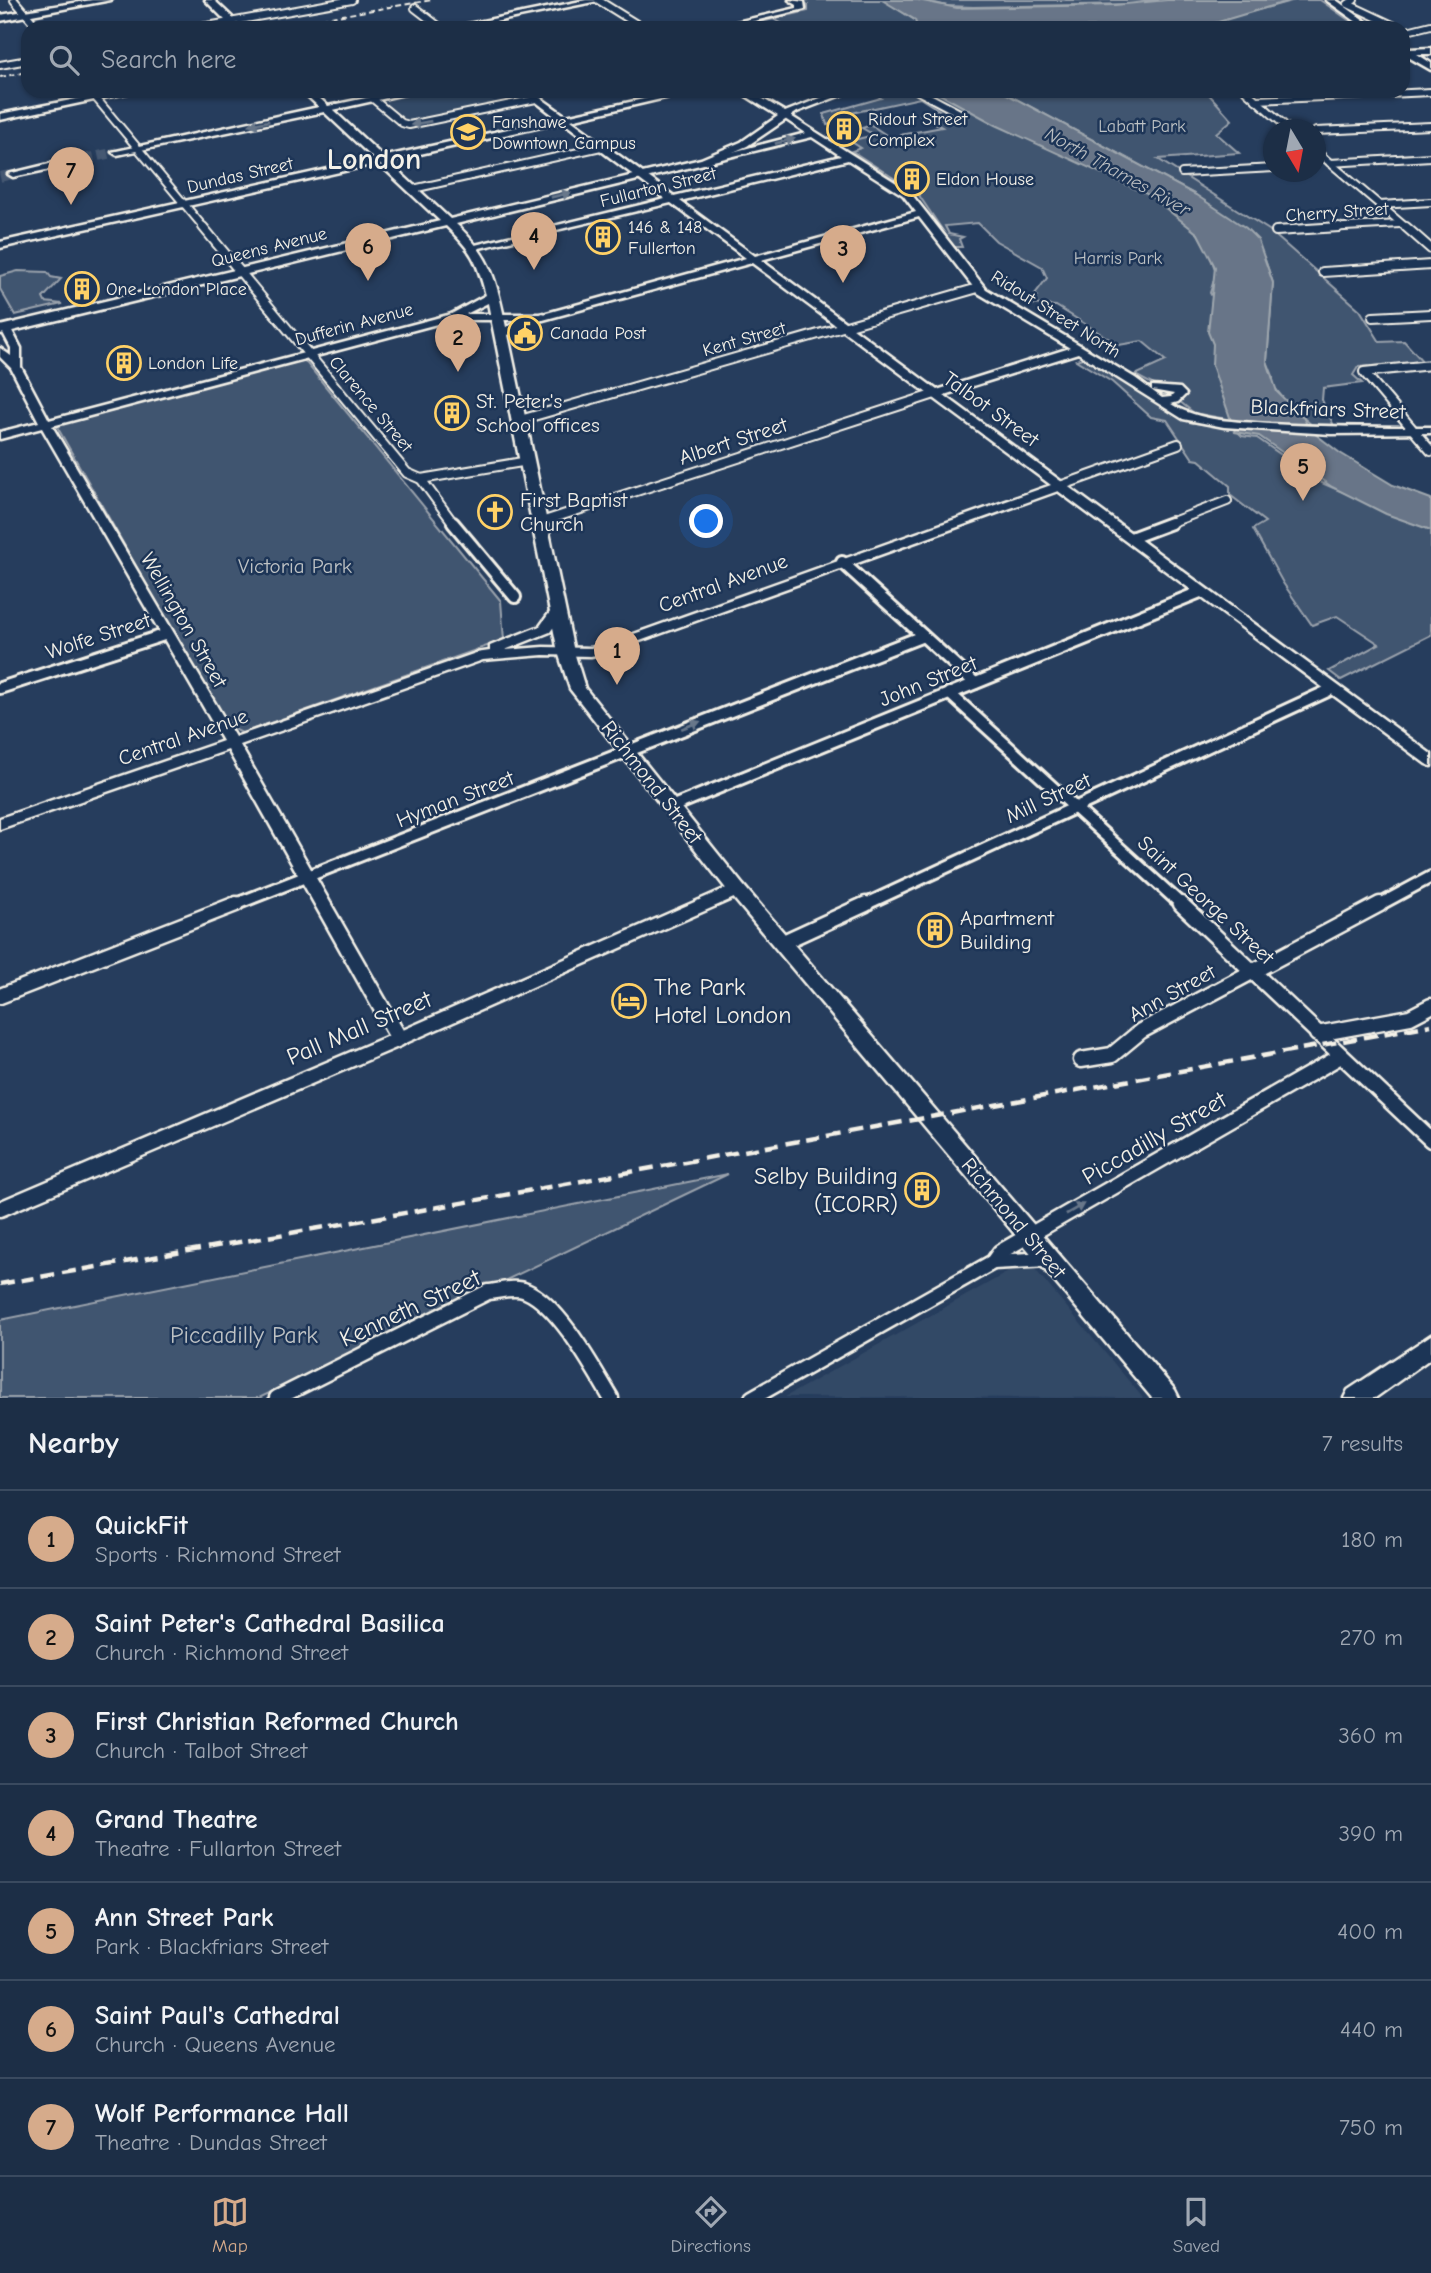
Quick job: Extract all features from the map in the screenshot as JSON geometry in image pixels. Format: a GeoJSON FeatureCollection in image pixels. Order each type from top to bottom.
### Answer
{"type":"FeatureCollection","features":[{"type":"Feature","properties":{"kind":"main road"},"geometry":{"type":"LineString","coordinates":[[0,18],[107,0]]}},
{"type":"Feature","properties":{"kind":"main road"},"geometry":{"type":"LineString","coordinates":[[209,0],[229,19]]}},
{"type":"Feature","properties":{"kind":"main road"},"geometry":{"type":"LineString","coordinates":[[488,21],[598,0]]}},
{"type":"Feature","properties":{"kind":"main road"},"geometry":{"type":"LineString","coordinates":[[1330,0],[1361,21]]}},
{"type":"Feature","properties":{"kind":"main road"},"geometry":{"type":"LineString","coordinates":[[1410,51],[1431,51]]}},
{"type":"Feature","properties":{"kind":"main road"},"geometry":{"type":"LineString","coordinates":[[1410,54],[1431,67]]}},
{"type":"Feature","properties":{"kind":"main road"},"geometry":{"type":"LineString","coordinates":[[0,117],[96,98]]}},
{"type":"Feature","properties":{"kind":"main road","name":"Richmond Street"},"geometry":{"type":"LineString","coordinates":[[314,98],[414,189],[474,248],[482,260],[498,317],[566,652],[578,690],[781,943],[1167,1398]]}},
{"type":"Feature","properties":{"kind":"main road"},"geometry":{"type":"LineString","coordinates":[[117,152],[378,98]]}},
{"type":"Feature","properties":{"kind":"main road","name":"Ridout Street North"},"geometry":{"type":"LineString","coordinates":[[755,98],[783,115]]}},
{"type":"Feature","properties":{"kind":"main road","name":"Queens Avenue"},"geometry":{"type":"LineString","coordinates":[[2,326],[240,272],[709,159],[744,144],[783,115],[822,98]]}},
{"type":"Feature","properties":{"kind":"main road"},"geometry":{"type":"LineString","coordinates":[[13,174],[70,162]]}},
{"type":"Feature","properties":{"kind":"main road"},"geometry":{"type":"LineString","coordinates":[[452,317],[493,296]]}},
{"type":"Feature","properties":{"kind":"main road"},"geometry":{"type":"LineString","coordinates":[[501,332],[543,317]]}},
{"type":"Feature","properties":{"kind":"main road"},"geometry":{"type":"LineString","coordinates":[[1356,1398],[1431,1345]]}},
{"type":"Feature","properties":{"kind":"street"},"geometry":{"type":"LineString","coordinates":[[14,0],[32,21]]}},
{"type":"Feature","properties":{"kind":"street"},"geometry":{"type":"LineString","coordinates":[[234,21],[352,0]]}},
{"type":"Feature","properties":{"kind":"street"},"geometry":{"type":"LineString","coordinates":[[598,0],[632,21]]}},
{"type":"Feature","properties":{"kind":"street"},"geometry":{"type":"LineString","coordinates":[[745,21],[802,8],[793,0]]}},
{"type":"Feature","properties":{"kind":"street"},"geometry":{"type":"LineString","coordinates":[[1354,0],[1348,4],[1381,21]]}},
{"type":"Feature","properties":{"kind":"street"},"geometry":{"type":"LineString","coordinates":[[415,8],[432,21]]}},
{"type":"Feature","properties":{"kind":"street"},"geometry":{"type":"LineString","coordinates":[[1410,29],[1431,25]]}},
{"type":"Feature","properties":{"kind":"street"},"geometry":{"type":"LineString","coordinates":[[0,65],[21,61]]}},
{"type":"Feature","properties":{"kind":"street"},"geometry":{"type":"LineString","coordinates":[[1410,93],[1431,92]]}},
{"type":"Feature","properties":{"kind":"street","name":"Clarence Street"},"geometry":{"type":"LineString","coordinates":[[96,98],[407,473],[421,479],[434,500],[515,597]]}},
{"type":"Feature","properties":{"kind":"street","name":"Dundas Street"},"geometry":{"type":"LineString","coordinates":[[0,244],[659,98]]}},
{"type":"Feature","properties":{"kind":"street"},"geometry":{"type":"LineString","coordinates":[[932,98],[963,115]]}},
{"type":"Feature","properties":{"kind":"street"},"geometry":{"type":"LineString","coordinates":[[1256,100],[1300,98]]}},
{"type":"Feature","properties":{"kind":"street"},"geometry":{"type":"LineString","coordinates":[[373,99],[402,123],[410,125],[536,99]]}},
{"type":"Feature","properties":{"kind":"street","name":"Talbot Street"},"geometry":{"type":"LineString","coordinates":[[536,99],[756,259],[1200,592],[1431,761]]}},
{"type":"Feature","properties":{"kind":"street"},"geometry":{"type":"LineString","coordinates":[[1256,100],[1278,119]]}},
{"type":"Feature","properties":{"kind":"street","name":"Ridout Street North"},"geometry":{"type":"LineString","coordinates":[[783,115],[906,193],[978,288],[1131,380],[1183,416],[1224,424]]}},
{"type":"Feature","properties":{"kind":"street"},"geometry":{"type":"LineString","coordinates":[[1326,131],[1431,126]]}},
{"type":"Feature","properties":{"kind":"street","name":"Queens Avenue"},"geometry":{"type":"LineString","coordinates":[[709,159],[813,134]]}},
{"type":"Feature","properties":{"kind":"street"},"geometry":{"type":"LineString","coordinates":[[414,189],[600,147]]}},
{"type":"Feature","properties":{"kind":"street","name":"Fullarton Street"},"geometry":{"type":"LineString","coordinates":[[474,248],[848,157]]}},
{"type":"Feature","properties":{"kind":"street"},"geometry":{"type":"LineString","coordinates":[[1326,165],[1431,157]]}},
{"type":"Feature","properties":{"kind":"street"},"geometry":{"type":"LineString","coordinates":[[1326,160],[1431,249]]}},
{"type":"Feature","properties":{"kind":"street"},"geometry":{"type":"LineString","coordinates":[[1182,173],[1263,169]]}},
{"type":"Feature","properties":{"kind":"street"},"geometry":{"type":"LineString","coordinates":[[1379,205],[1431,202]]}},
{"type":"Feature","properties":{"kind":"street","name":"Dufferin Avenue"},"geometry":{"type":"LineString","coordinates":[[0,436],[452,317],[543,317],[922,213]]}},
{"type":"Feature","properties":{"kind":"street","name":"Cherry Street"},"geometry":{"type":"LineString","coordinates":[[1276,231],[1400,223]]}},
{"type":"Feature","properties":{"kind":"street"},"geometry":{"type":"LineString","coordinates":[[1323,272],[1431,265]]}},
{"type":"Feature","properties":{"kind":"street","name":"Kent Street"},"geometry":{"type":"LineString","coordinates":[[520,420],[978,288]]}},
{"type":"Feature","properties":{"kind":"street"},"geometry":{"type":"LineString","coordinates":[[1373,317],[1431,314]]}},
{"type":"Feature","properties":{"kind":"street","name":"Wellington Street"},"geometry":{"type":"LineString","coordinates":[[2,326],[16,348],[16,367]]}},
{"type":"Feature","properties":{"kind":"street"},"geometry":{"type":"LineString","coordinates":[[935,394],[1078,349]]}},
{"type":"Feature","properties":{"kind":"street","name":"Wellington Street"},"geometry":{"type":"LineString","coordinates":[[0,351],[16,367],[167,634],[309,876],[399,1039]]}},
{"type":"Feature","properties":{"kind":"street"},"geometry":{"type":"LineString","coordinates":[[1431,365],[1364,371],[1365,376],[1431,451]]}},
{"type":"Feature","properties":{"kind":"street","name":"Ridout Street North"},"geometry":{"type":"LineString","coordinates":[[1131,380],[1156,388],[1176,390],[1180,394],[1174,400],[1200,421]]}},
{"type":"Feature","properties":{"kind":"street","name":"Albert Street"},"geometry":{"type":"LineString","coordinates":[[541,522],[935,394]]}},
{"type":"Feature","properties":{"kind":"street"},"geometry":{"type":"LineString","coordinates":[[1160,402],[1174,400]]}},
{"type":"Feature","properties":{"kind":"street","name":"Blackfriars Street"},"geometry":{"type":"LineString","coordinates":[[1224,424],[1319,430],[1431,430]]}},
{"type":"Feature","properties":{"kind":"street","name":"Central Avenue"},"geometry":{"type":"LineString","coordinates":[[0,824],[481,656],[607,648],[1178,444]]}},
{"type":"Feature","properties":{"kind":"street"},"geometry":{"type":"LineString","coordinates":[[421,479],[528,461]]}},
{"type":"Feature","properties":{"kind":"street"},"geometry":{"type":"LineString","coordinates":[[1131,538],[1227,501]]}},
{"type":"Feature","properties":{"kind":"street"},"geometry":{"type":"LineString","coordinates":[[842,562],[975,683]]}},
{"type":"Feature","properties":{"kind":"street","name":"John Street"},"geometry":{"type":"LineString","coordinates":[[671,807],[1200,592]]}},
{"type":"Feature","properties":{"kind":"street"},"geometry":{"type":"LineString","coordinates":[[481,656],[545,629],[558,611]]}},
{"type":"Feature","properties":{"kind":"street","name":"Wolfe Street"},"geometry":{"type":"LineString","coordinates":[[0,688],[167,634]]}},
{"type":"Feature","properties":{"kind":"street","name":"Hyman Street"},"geometry":{"type":"LineString","coordinates":[[0,996],[923,636]]}},
{"type":"Feature","properties":{"kind":"street","name":"Mill Street"},"geometry":{"type":"LineString","coordinates":[[781,943],[1332,689]]}},
{"type":"Feature","properties":{"kind":"street","name":"Saint George Street"},"geometry":{"type":"LineString","coordinates":[[949,693],[1075,806],[1431,1140]]}},
{"type":"Feature","properties":{"kind":"street","name":"Ann Street"},"geometry":{"type":"LineString","coordinates":[[1081,1060],[1111,1055],[1141,1031],[1431,877]]}},
{"type":"Feature","properties":{"kind":"street","name":"Pall Mall Street"},"geometry":{"type":"LineString","coordinates":[[0,1209],[399,1039],[737,890]]}},
{"type":"Feature","properties":{"kind":"street"},"geometry":{"type":"LineString","coordinates":[[1317,1034],[1410,1017],[1431,1006]]}},
{"type":"Feature","properties":{"kind":"street","name":"Piccadilly Street"},"geometry":{"type":"LineString","coordinates":[[752,1398],[993,1262],[1000,1252],[1341,1056]]}},
{"type":"Feature","properties":{"kind":"street","name":"Piccadilly Street"},"geometry":{"type":"LineString","coordinates":[[993,1262],[1008,1262],[1022,1256],[1049,1259]]}},
{"type":"Feature","properties":{"kind":"street","name":"Kenneth Street"},"geometry":{"type":"LineString","coordinates":[[277,1398],[488,1292],[512,1289],[527,1292],[543,1304],[585,1354],[611,1398]]}},
{"type":"Feature","properties":{"kind":"shaded area"},"geometry":{"type":"Polygon","coordinates":[[[398,98],[490,98],[498,105],[408,122],[384,101],[398,98]]]}},
{"type":"Feature","properties":{"kind":"shaded area"},"geometry":{"type":"Polygon","coordinates":[[[1028,1261],[1143,1398],[785,1397],[1028,1261]]]}},
{"type":"Feature","properties":{"kind":"green space"},"geometry":{"type":"Polygon","coordinates":[[[801,0],[884,0],[916,21],[775,20],[779,18],[764,21],[808,11],[808,5],[801,0]]]}},
{"type":"Feature","properties":{"kind":"green space"},"geometry":{"type":"Polygon","coordinates":[[[923,0],[1159,0],[1133,4],[973,7],[947,6],[923,0]]]}},
{"type":"Feature","properties":{"kind":"green space"},"geometry":{"type":"Polygon","coordinates":[[[1295,0],[1320,0],[1350,21],[1217,21],[1295,0]]]}},
{"type":"Feature","properties":{"kind":"green space","name":"Harris Park"},"geometry":{"type":"Polygon","coordinates":[[[881,98],[920,98],[847,114],[842,117],[845,121],[827,125],[824,114],[881,98]]]}},
{"type":"Feature","properties":{"kind":"green space","name":"Harris Park"},"geometry":{"type":"Polygon","coordinates":[[[920,98],[952,98],[1161,200],[1198,234],[1211,257],[1216,273],[1210,293],[1214,300],[1213,350],[1237,421],[1194,413],[1169,393],[1135,375],[1166,361],[1142,341],[1119,345],[1056,306],[1028,304],[1037,296],[1035,294],[1047,278],[1042,267],[996,241],[978,223],[945,226],[949,234],[963,237],[959,239],[962,247],[954,247],[918,194],[852,151],[861,148],[850,141],[874,135],[862,128],[871,125],[894,140],[900,135],[942,127],[921,115],[939,110],[920,98]]]}},
{"type":"Feature","properties":{"kind":"green space","name":"Labatt Park"},"geometry":{"type":"Polygon","coordinates":[[[1014,98],[1212,98],[1232,120],[1216,133],[1239,153],[1158,159],[1269,230],[1360,310],[1380,342],[1404,341],[1424,363],[1358,367],[1353,375],[1362,383],[1323,388],[1322,400],[1334,426],[1312,425],[1289,406],[1273,385],[1273,376],[1267,361],[1273,283],[1264,257],[1196,195],[1014,98]]]}},
{"type":"Feature","properties":{"kind":"green space"},"geometry":{"type":"Polygon","coordinates":[[[18,271],[47,272],[51,277],[61,279],[43,298],[45,302],[62,304],[15,315],[0,289],[0,276],[18,271]]]}},
{"type":"Feature","properties":{"kind":"green space"},"geometry":{"type":"Polygon","coordinates":[[[1085,357],[1189,422],[1235,429],[1242,436],[1257,438],[1322,483],[1431,530],[1431,635],[1341,680],[1329,671],[1379,644],[1337,616],[1312,625],[1283,583],[1253,529],[1265,522],[1230,495],[1230,486],[1199,460],[1193,459],[1167,420],[1151,417],[1112,382],[1076,360],[1085,357]]]}},
{"type":"Feature","properties":{"kind":"green space","name":"Victoria Park"},"geometry":{"type":"Polygon","coordinates":[[[304,360],[501,601],[504,640],[242,733],[227,726],[56,425],[304,360]]]}},
{"type":"Feature","properties":{"kind":"green space","name":"Piccadilly Park"},"geometry":{"type":"Polygon","coordinates":[[[728,1174],[259,1398],[0,1398],[0,1320],[728,1174]]]}},
{"type":"Feature","properties":{"kind":"water"},"geometry":{"type":"Polygon","coordinates":[[[882,0],[918,0],[957,8],[1115,5],[1167,0],[1292,0],[1222,21],[915,20],[882,0]]]}},
{"type":"Feature","properties":{"kind":"water","name":"North Thames River"},"geometry":{"type":"Polygon","coordinates":[[[947,98],[1014,98],[1196,195],[1246,228],[1258,240],[1273,283],[1267,361],[1277,392],[1303,417],[1310,430],[1340,453],[1393,485],[1431,499],[1431,530],[1386,514],[1332,487],[1259,436],[1235,432],[1212,365],[1213,344],[1208,332],[1215,267],[1198,234],[1149,195],[996,125],[947,98]]]}},
{"type":"Feature","properties":{"kind":"tunnel"},"geometry":{"type":"LineString","coordinates":[[70,162],[117,152]]}},
{"type":"Feature","properties":{"kind":"tunnel"},"geometry":{"type":"LineString","coordinates":[[0,177],[13,174]]}},
{"type":"Feature","properties":{"kind":"railway"},"geometry":{"type":"LineString","coordinates":[[307,21],[432,0]]}},
{"type":"Feature","properties":{"kind":"railway"},"geometry":{"type":"LineString","coordinates":[[0,77],[21,73]]}},
{"type":"Feature","properties":{"kind":"railway"},"geometry":{"type":"LineString","coordinates":[[0,1284],[456,1204],[1431,1025]]}},
{"type":"Feature","properties":{"kind":"place","name":"Ridout Street Complex"},"geometry":{"type":"Point","coordinates":[844,129]}},
{"type":"Feature","properties":{"kind":"place","name":"Fanshawe Downtown Campus"},"geometry":{"type":"Point","coordinates":[468,132]}},
{"type":"Feature","properties":{"kind":"place","name":"Eldon House"},"geometry":{"type":"Point","coordinates":[912,179]}},
{"type":"Feature","properties":{"kind":"place","name":"Wolf Performance Hall"},"geometry":{"type":"Point","coordinates":[71,205]}},
{"type":"Feature","properties":{"kind":"place","name":"146 & 148 Fullerton"},"geometry":{"type":"Point","coordinates":[603,237]}},
{"type":"Feature","properties":{"kind":"place","name":"Grand Theatre"},"geometry":{"type":"Point","coordinates":[534,270]}},
{"type":"Feature","properties":{"kind":"place","name":"Saint Paul's Cathedral"},"geometry":{"type":"Point","coordinates":[368,281]}},
{"type":"Feature","properties":{"kind":"place","name":"First Christian Reformed Church"},"geometry":{"type":"Point","coordinates":[843,283]}},
{"type":"Feature","properties":{"kind":"place","name":"One London Place"},"geometry":{"type":"Point","coordinates":[82,289]}},
{"type":"Feature","properties":{"kind":"place","name":"Canada Post"},"geometry":{"type":"Point","coordinates":[525,333]}},
{"type":"Feature","properties":{"kind":"place","name":"London Life"},"geometry":{"type":"Point","coordinates":[124,363]}},
{"type":"Feature","properties":{"kind":"place","name":"Saint Peter's Cathedral Basilica"},"geometry":{"type":"Point","coordinates":[458,372]}},
{"type":"Feature","properties":{"kind":"place","name":"St. Peter's School offices"},"geometry":{"type":"Point","coordinates":[452,413]}},
{"type":"Feature","properties":{"kind":"place","name":"Ann Street Park"},"geometry":{"type":"Point","coordinates":[1303,501]}},
{"type":"Feature","properties":{"kind":"place","name":"First Baptist Church"},"geometry":{"type":"Point","coordinates":[495,512]}},
{"type":"Feature","properties":{"kind":"place","name":"QuickFit"},"geometry":{"type":"Point","coordinates":[617,685]}},
{"type":"Feature","properties":{"kind":"place","name":"Apartment Building"},"geometry":{"type":"Point","coordinates":[935,930]}},
{"type":"Feature","properties":{"kind":"place","name":"The Park Hotel London"},"geometry":{"type":"Point","coordinates":[629,1001]}},
{"type":"Feature","properties":{"kind":"place","name":"Selby Building (ICORR)"},"geometry":{"type":"Point","coordinates":[922,1190]}},
{"type":"Feature","properties":{"kind":"district","name":"London"},"geometry":{"type":"Point","coordinates":[374,159]}}]}
